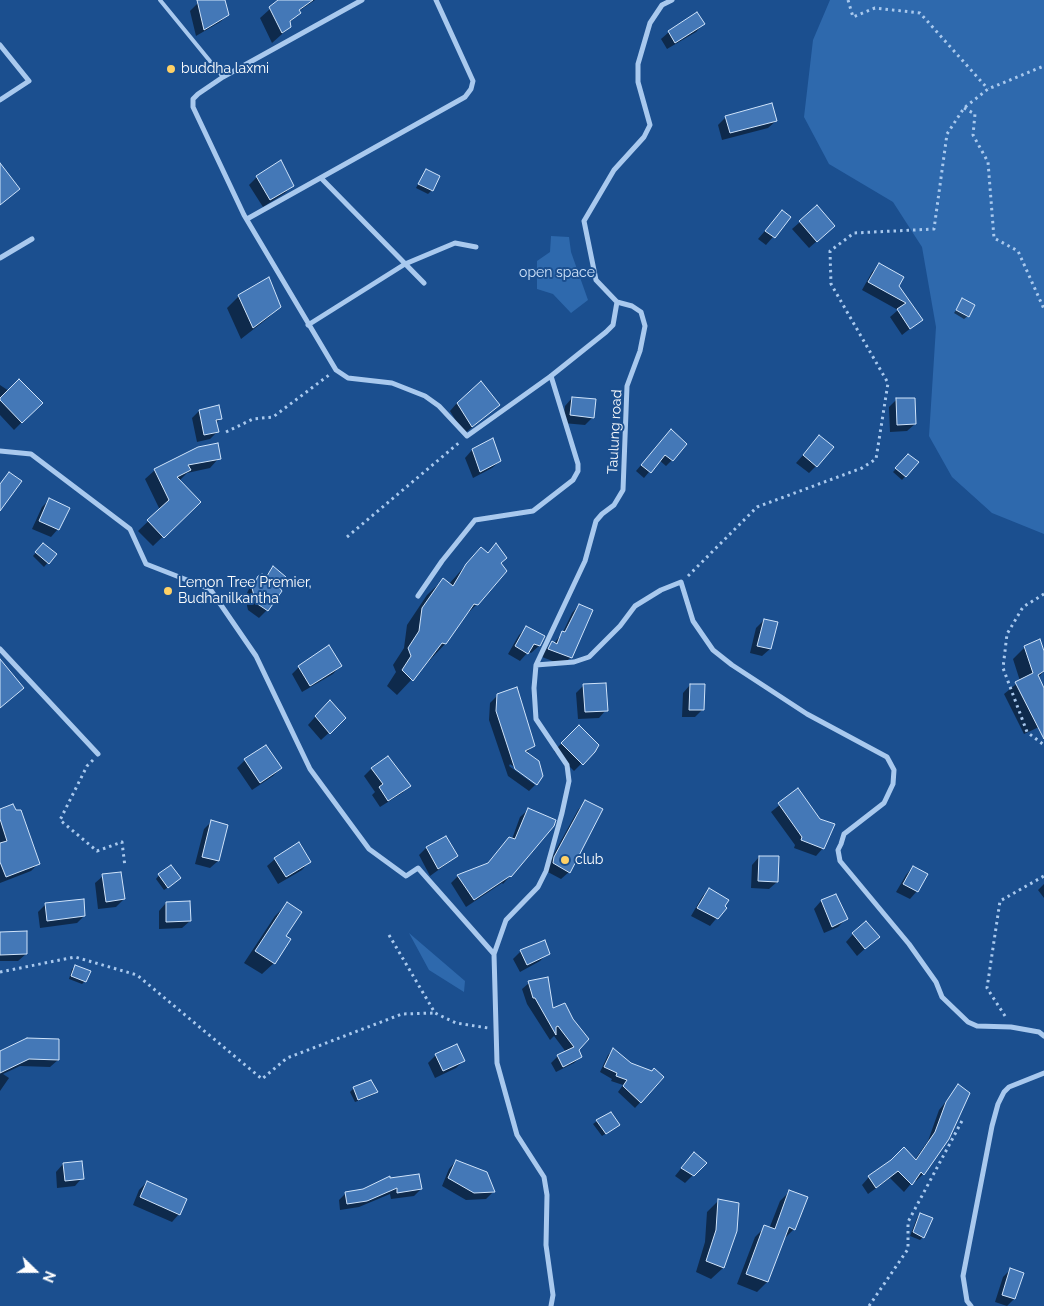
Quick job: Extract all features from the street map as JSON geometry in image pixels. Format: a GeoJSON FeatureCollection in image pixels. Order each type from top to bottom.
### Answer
{"type":"FeatureCollection","features":[{"type":"Feature","properties":{"kind":"street"},"geometry":{"type":"LineString","coordinates":[[362,0],[223,77],[193,99],[193,107],[247,219],[336,370],[348,378],[392,383],[425,396],[439,406],[467,436],[551,376],[606,332],[613,325],[617,302]]}},
{"type":"Feature","properties":{"kind":"street"},"geometry":{"type":"LineString","coordinates":[[247,219],[465,97],[471,90],[473,81],[436,0]]}},
{"type":"Feature","properties":{"kind":"street","name":"Taulung road"},"geometry":{"type":"LineString","coordinates":[[536,665],[585,561],[596,521],[602,514],[614,506],[623,490],[627,386],[640,351],[645,326],[641,312],[632,306],[617,302],[596,280],[584,221],[614,170],[644,137],[650,125],[638,82],[638,64],[650,23],[662,5],[672,0]]}},
{"type":"Feature","properties":{"kind":"street"},"geometry":{"type":"LineString","coordinates":[[0,45],[30,80],[0,100]]}},
{"type":"Feature","properties":{"kind":"street"},"geometry":{"type":"LineString","coordinates":[[321,178],[424,282]]}},
{"type":"Feature","properties":{"kind":"street"},"geometry":{"type":"LineString","coordinates":[[0,258],[32,239]]}},
{"type":"Feature","properties":{"kind":"street"},"geometry":{"type":"LineString","coordinates":[[308,325],[405,264],[455,244],[476,246]]}},
{"type":"Feature","properties":{"kind":"street"},"geometry":{"type":"LineString","coordinates":[[418,596],[442,561],[476,520],[533,511],[573,480],[578,472],[578,464],[551,376]]}},
{"type":"Feature","properties":{"kind":"street"},"geometry":{"type":"LineString","coordinates":[[0,451],[31,454],[130,529],[146,564],[210,589],[256,656],[310,769],[369,849],[406,876],[418,868],[494,954]]}},
{"type":"Feature","properties":{"kind":"street"},"geometry":{"type":"LineString","coordinates":[[551,1306],[553,1295],[546,1245],[547,1195],[544,1177],[517,1136],[497,1063],[494,954],[506,920],[538,886],[546,871],[569,781],[567,765],[536,719],[534,688],[536,665],[574,662],[589,657],[620,626],[635,606],[661,590],[681,582],[693,621],[713,650],[732,665],[807,714],[887,757],[894,770],[893,784],[884,802],[844,834],[838,850],[840,861],[909,944],[936,982],[942,997],[963,1018],[977,1026],[1011,1027],[1039,1032],[1044,1036]]}},
{"type":"Feature","properties":{"kind":"street"},"geometry":{"type":"LineString","coordinates":[[0,649],[98,754]]}},
{"type":"Feature","properties":{"kind":"street"},"geometry":{"type":"LineString","coordinates":[[971,1306],[967,1301],[963,1276],[998,1104],[1009,1087],[1044,1073]]}},
{"type":"Feature","properties":{"kind":"lane"},"geometry":{"type":"LineString","coordinates":[[160,0],[223,77]]}},
{"type":"Feature","properties":{"kind":"path"},"geometry":{"type":"LineString","coordinates":[[848,0],[853,17],[875,8],[920,12],[988,89]]}},
{"type":"Feature","properties":{"kind":"path"},"geometry":{"type":"LineString","coordinates":[[681,582],[757,507],[862,468],[876,459],[888,383],[831,284],[830,251],[854,233],[934,229],[947,134],[964,108],[988,89],[1044,66]]}},
{"type":"Feature","properties":{"kind":"path"},"geometry":{"type":"LineString","coordinates":[[964,108],[976,114],[973,135],[988,162],[994,238],[1018,250],[1044,309]]}},
{"type":"Feature","properties":{"kind":"path"},"geometry":{"type":"LineString","coordinates":[[226,432],[253,419],[273,417],[336,370]]}},
{"type":"Feature","properties":{"kind":"path"},"geometry":{"type":"LineString","coordinates":[[347,537],[467,436]]}},
{"type":"Feature","properties":{"kind":"path"},"geometry":{"type":"LineString","coordinates":[[1044,594],[1023,607],[1007,634],[1003,668],[1027,732],[1044,746]]}},
{"type":"Feature","properties":{"kind":"path"},"geometry":{"type":"LineString","coordinates":[[98,754],[86,766],[60,820],[97,851],[122,842],[125,866]]}},
{"type":"Feature","properties":{"kind":"path"},"geometry":{"type":"LineString","coordinates":[[1011,1027],[987,988],[1000,901],[1044,876]]}},
{"type":"Feature","properties":{"kind":"path"},"geometry":{"type":"LineString","coordinates":[[389,935],[434,1013]]}},
{"type":"Feature","properties":{"kind":"path"},"geometry":{"type":"LineString","coordinates":[[0,972],[74,957],[137,975],[262,1080],[287,1058],[402,1014],[434,1013],[456,1023],[496,1030]]}},
{"type":"Feature","properties":{"kind":"path"},"geometry":{"type":"LineString","coordinates":[[869,1306],[908,1249],[908,1222],[963,1119]]}},
{"type":"Feature","properties":{"kind":"green space"},"geometry":{"type":"Polygon","coordinates":[[[830,0],[1044,0],[1044,534],[992,513],[952,477],[929,436],[936,327],[922,247],[893,202],[829,164],[804,117],[813,40],[830,0]]]}},
{"type":"Feature","properties":{"kind":"green space","name":"open space"},"geometry":{"type":"Polygon","coordinates":[[[551,236],[569,237],[571,252],[588,300],[571,313],[553,294],[537,289],[537,261],[550,252],[551,236]]]}},
{"type":"Feature","properties":{"kind":"green space"},"geometry":{"type":"Polygon","coordinates":[[[409,933],[465,981],[464,992],[429,970],[409,933]]]}},
{"type":"Feature","properties":{"kind":"building"},"geometry":{"type":"Polygon","coordinates":[[[197,0],[225,0],[229,15],[204,30],[197,0]]]}},
{"type":"Feature","properties":{"kind":"building"},"geometry":{"type":"Polygon","coordinates":[[[278,0],[313,0],[299,10],[301,13],[290,21],[291,27],[282,33],[269,7],[278,0]]]}},
{"type":"Feature","properties":{"kind":"building"},"geometry":{"type":"Polygon","coordinates":[[[697,12],[705,24],[675,43],[668,31],[697,12]]]}},
{"type":"Feature","properties":{"kind":"building"},"geometry":{"type":"Polygon","coordinates":[[[772,103],[777,121],[730,133],[725,116],[772,103]]]}},
{"type":"Feature","properties":{"kind":"building"},"geometry":{"type":"Polygon","coordinates":[[[281,160],[294,186],[270,200],[256,176],[281,160]]]}},
{"type":"Feature","properties":{"kind":"building"},"geometry":{"type":"Polygon","coordinates":[[[0,163],[20,189],[0,205],[0,163]]]}},
{"type":"Feature","properties":{"kind":"building"},"geometry":{"type":"Polygon","coordinates":[[[426,169],[440,176],[433,191],[418,184],[426,169]]]}},
{"type":"Feature","properties":{"kind":"building"},"geometry":{"type":"Polygon","coordinates":[[[817,205],[835,226],[817,242],[799,221],[817,205]]]}},
{"type":"Feature","properties":{"kind":"building"},"geometry":{"type":"Polygon","coordinates":[[[782,210],[791,217],[775,238],[765,231],[782,210]]]}},
{"type":"Feature","properties":{"kind":"building"},"geometry":{"type":"Polygon","coordinates":[[[879,263],[904,277],[899,286],[923,320],[910,329],[897,309],[906,303],[868,282],[879,263]]]}},
{"type":"Feature","properties":{"kind":"building"},"geometry":{"type":"Polygon","coordinates":[[[269,277],[281,307],[253,328],[238,295],[269,277]]]}},
{"type":"Feature","properties":{"kind":"building"},"geometry":{"type":"Polygon","coordinates":[[[962,298],[975,305],[969,317],[956,310],[962,298]]]}},
{"type":"Feature","properties":{"kind":"building"},"geometry":{"type":"Polygon","coordinates":[[[19,379],[43,403],[22,423],[0,400],[19,379]]]}},
{"type":"Feature","properties":{"kind":"building"},"geometry":{"type":"Polygon","coordinates":[[[481,381],[500,405],[472,427],[457,403],[481,381]]]}},
{"type":"Feature","properties":{"kind":"building"},"geometry":{"type":"Polygon","coordinates":[[[572,397],[596,399],[594,418],[570,415],[572,397]]]}},
{"type":"Feature","properties":{"kind":"building"},"geometry":{"type":"Polygon","coordinates":[[[896,398],[915,398],[916,424],[897,425],[896,398]]]}},
{"type":"Feature","properties":{"kind":"building"},"geometry":{"type":"Polygon","coordinates":[[[219,405],[222,419],[216,420],[219,432],[204,435],[199,410],[219,405]]]}},
{"type":"Feature","properties":{"kind":"building"},"geometry":{"type":"Polygon","coordinates":[[[671,429],[687,444],[673,461],[665,455],[651,473],[641,465],[671,429]]]}},
{"type":"Feature","properties":{"kind":"building"},"geometry":{"type":"Polygon","coordinates":[[[819,435],[834,447],[817,467],[803,455],[819,435]]]}},
{"type":"Feature","properties":{"kind":"building"},"geometry":{"type":"Polygon","coordinates":[[[493,438],[501,461],[480,472],[472,449],[493,438]]]}},
{"type":"Feature","properties":{"kind":"building"},"geometry":{"type":"Polygon","coordinates":[[[218,443],[221,459],[188,465],[191,470],[177,477],[201,502],[164,538],[147,520],[169,500],[154,469],[198,447],[218,443]]]}},
{"type":"Feature","properties":{"kind":"building"},"geometry":{"type":"Polygon","coordinates":[[[908,454],[919,462],[906,477],[895,468],[908,454]]]}},
{"type":"Feature","properties":{"kind":"building"},"geometry":{"type":"Polygon","coordinates":[[[9,472],[22,481],[0,511],[0,484],[9,472]]]}},
{"type":"Feature","properties":{"kind":"building"},"geometry":{"type":"Polygon","coordinates":[[[49,498],[70,508],[59,530],[39,521],[49,498]]]}},
{"type":"Feature","properties":{"kind":"building"},"geometry":{"type":"Polygon","coordinates":[[[43,543],[57,554],[49,564],[35,552],[43,543]]]}},
{"type":"Feature","properties":{"kind":"building"},"geometry":{"type":"Polygon","coordinates":[[[496,543],[507,558],[501,563],[507,571],[478,605],[474,604],[446,644],[442,643],[413,681],[402,670],[411,656],[408,648],[419,631],[422,608],[443,578],[453,586],[466,564],[481,547],[488,553],[496,543]]]}},
{"type":"Feature","properties":{"kind":"building"},"geometry":{"type":"Polygon","coordinates":[[[273,566],[286,577],[279,587],[282,591],[268,611],[256,603],[252,588],[258,576],[262,574],[267,576],[273,566]]]}},
{"type":"Feature","properties":{"kind":"building"},"geometry":{"type":"Polygon","coordinates":[[[579,604],[593,610],[572,658],[548,649],[552,641],[557,644],[562,631],[565,632],[579,604]]]}},
{"type":"Feature","properties":{"kind":"building"},"geometry":{"type":"Polygon","coordinates":[[[764,619],[778,622],[771,649],[757,646],[764,619]]]}},
{"type":"Feature","properties":{"kind":"building"},"geometry":{"type":"Polygon","coordinates":[[[526,626],[545,636],[540,646],[534,644],[528,654],[515,646],[526,626]]]}},
{"type":"Feature","properties":{"kind":"building"},"geometry":{"type":"Polygon","coordinates":[[[1040,639],[1044,651],[1044,671],[1038,675],[1044,688],[1044,739],[1015,682],[1033,673],[1024,646],[1040,639]]]}},
{"type":"Feature","properties":{"kind":"building"},"geometry":{"type":"Polygon","coordinates":[[[329,645],[342,666],[310,686],[298,666],[329,645]]]}},
{"type":"Feature","properties":{"kind":"building"},"geometry":{"type":"Polygon","coordinates":[[[0,659],[24,688],[0,708],[0,659]]]}},
{"type":"Feature","properties":{"kind":"building"},"geometry":{"type":"Polygon","coordinates":[[[606,683],[608,711],[585,712],[583,684],[606,683]]]}},
{"type":"Feature","properties":{"kind":"building"},"geometry":{"type":"Polygon","coordinates":[[[690,684],[705,684],[704,710],[689,710],[690,684]]]}},
{"type":"Feature","properties":{"kind":"building"},"geometry":{"type":"Polygon","coordinates":[[[517,687],[535,746],[525,751],[539,761],[543,776],[537,785],[515,769],[496,711],[497,694],[517,687]]]}},
{"type":"Feature","properties":{"kind":"building"},"geometry":{"type":"Polygon","coordinates":[[[330,700],[346,718],[330,734],[315,716],[330,700]]]}},
{"type":"Feature","properties":{"kind":"building"},"geometry":{"type":"Polygon","coordinates":[[[579,725],[599,745],[583,765],[561,743],[579,725]]]}},
{"type":"Feature","properties":{"kind":"building"},"geometry":{"type":"Polygon","coordinates":[[[266,745],[282,768],[260,783],[244,759],[266,745]]]}},
{"type":"Feature","properties":{"kind":"building"},"geometry":{"type":"Polygon","coordinates":[[[388,756],[411,786],[388,801],[379,787],[383,784],[371,768],[388,756]]]}},
{"type":"Feature","properties":{"kind":"building"},"geometry":{"type":"Polygon","coordinates":[[[798,788],[820,819],[835,824],[824,849],[801,840],[802,837],[778,803],[798,788]]]}},
{"type":"Feature","properties":{"kind":"building"},"geometry":{"type":"Polygon","coordinates":[[[585,800],[603,809],[570,873],[553,863],[554,857],[585,800]]]}},
{"type":"Feature","properties":{"kind":"building"},"geometry":{"type":"Polygon","coordinates":[[[13,804],[16,810],[21,810],[40,864],[6,877],[0,862],[0,843],[7,841],[0,819],[0,809],[13,804]]]}},
{"type":"Feature","properties":{"kind":"building"},"geometry":{"type":"Polygon","coordinates":[[[528,808],[556,820],[554,826],[511,877],[474,900],[457,875],[488,863],[509,837],[515,839],[528,808]]]}},
{"type":"Feature","properties":{"kind":"building"},"geometry":{"type":"Polygon","coordinates":[[[211,820],[228,825],[219,861],[202,857],[211,820]]]}},
{"type":"Feature","properties":{"kind":"building"},"geometry":{"type":"Polygon","coordinates":[[[446,836],[458,856],[438,869],[426,847],[446,836]]]}},
{"type":"Feature","properties":{"kind":"building"},"geometry":{"type":"Polygon","coordinates":[[[299,842],[311,862],[286,877],[274,858],[299,842]]]}},
{"type":"Feature","properties":{"kind":"building"},"geometry":{"type":"Polygon","coordinates":[[[759,856],[779,856],[778,882],[758,881],[759,856]]]}},
{"type":"Feature","properties":{"kind":"building"},"geometry":{"type":"Polygon","coordinates":[[[171,865],[181,878],[168,888],[158,874],[171,865]]]}},
{"type":"Feature","properties":{"kind":"building"},"geometry":{"type":"Polygon","coordinates":[[[913,866],[928,874],[918,892],[903,884],[913,866]]]}},
{"type":"Feature","properties":{"kind":"building"},"geometry":{"type":"Polygon","coordinates":[[[121,872],[125,899],[106,902],[102,874],[121,872]]]}},
{"type":"Feature","properties":{"kind":"building"},"geometry":{"type":"Polygon","coordinates":[[[709,888],[729,900],[725,906],[727,908],[718,919],[697,908],[709,888]]]}},
{"type":"Feature","properties":{"kind":"building"},"geometry":{"type":"Polygon","coordinates":[[[836,894],[848,919],[832,927],[821,900],[836,894]]]}},
{"type":"Feature","properties":{"kind":"building"},"geometry":{"type":"Polygon","coordinates":[[[84,899],[85,916],[47,921],[45,903],[84,899]]]}},
{"type":"Feature","properties":{"kind":"building"},"geometry":{"type":"Polygon","coordinates":[[[190,901],[191,921],[166,922],[166,902],[190,901]]]}},
{"type":"Feature","properties":{"kind":"building"},"geometry":{"type":"Polygon","coordinates":[[[287,902],[302,912],[286,936],[291,939],[275,964],[255,951],[287,902]]]}},
{"type":"Feature","properties":{"kind":"building"},"geometry":{"type":"Polygon","coordinates":[[[866,921],[880,937],[865,949],[852,933],[866,921]]]}},
{"type":"Feature","properties":{"kind":"building"},"geometry":{"type":"Polygon","coordinates":[[[27,931],[27,954],[0,955],[0,932],[27,931]]]}},
{"type":"Feature","properties":{"kind":"building"},"geometry":{"type":"Polygon","coordinates":[[[545,940],[550,954],[527,965],[520,950],[545,940]]]}},
{"type":"Feature","properties":{"kind":"building"},"geometry":{"type":"Polygon","coordinates":[[[75,965],[91,971],[86,982],[71,976],[75,965]]]}},
{"type":"Feature","properties":{"kind":"building"},"geometry":{"type":"Polygon","coordinates":[[[548,977],[553,1008],[565,1003],[573,1019],[589,1039],[579,1050],[582,1057],[563,1067],[557,1055],[574,1047],[558,1026],[556,1027],[556,1035],[535,998],[533,998],[528,981],[548,977]]]}},
{"type":"Feature","properties":{"kind":"building"},"geometry":{"type":"Polygon","coordinates":[[[27,1038],[59,1039],[59,1060],[29,1059],[0,1073],[0,1051],[27,1038]]]}},
{"type":"Feature","properties":{"kind":"building"},"geometry":{"type":"Polygon","coordinates":[[[457,1044],[465,1061],[443,1071],[435,1054],[457,1044]]]}},
{"type":"Feature","properties":{"kind":"building"},"geometry":{"type":"Polygon","coordinates":[[[613,1048],[631,1063],[652,1071],[654,1068],[664,1077],[641,1103],[623,1086],[627,1080],[616,1076],[617,1073],[604,1067],[613,1048]]]}},
{"type":"Feature","properties":{"kind":"building"},"geometry":{"type":"Polygon","coordinates":[[[371,1080],[378,1092],[358,1100],[353,1087],[371,1080]]]}},
{"type":"Feature","properties":{"kind":"building"},"geometry":{"type":"Polygon","coordinates":[[[958,1084],[970,1093],[949,1139],[924,1175],[921,1172],[912,1185],[898,1171],[876,1188],[868,1176],[891,1160],[904,1147],[916,1160],[935,1132],[946,1102],[958,1084]]]}},
{"type":"Feature","properties":{"kind":"building"},"geometry":{"type":"Polygon","coordinates":[[[611,1112],[620,1125],[606,1134],[596,1120],[611,1112]]]}},
{"type":"Feature","properties":{"kind":"building"},"geometry":{"type":"Polygon","coordinates":[[[694,1152],[707,1163],[694,1176],[681,1168],[694,1152]]]}},
{"type":"Feature","properties":{"kind":"building"},"geometry":{"type":"Polygon","coordinates":[[[456,1160],[487,1172],[495,1192],[474,1193],[448,1178],[456,1160]]]}},
{"type":"Feature","properties":{"kind":"building"},"geometry":{"type":"Polygon","coordinates":[[[82,1161],[84,1179],[65,1181],[63,1163],[82,1161]]]}},
{"type":"Feature","properties":{"kind":"building"},"geometry":{"type":"Polygon","coordinates":[[[419,1174],[422,1189],[397,1193],[397,1188],[367,1201],[347,1204],[345,1192],[363,1189],[390,1176],[390,1178],[419,1174]]]}},
{"type":"Feature","properties":{"kind":"building"},"geometry":{"type":"Polygon","coordinates":[[[147,1181],[187,1199],[180,1215],[140,1197],[147,1181]]]}},
{"type":"Feature","properties":{"kind":"building"},"geometry":{"type":"Polygon","coordinates":[[[789,1190],[808,1197],[795,1230],[789,1227],[768,1282],[746,1274],[764,1225],[775,1229],[789,1190]]]}},
{"type":"Feature","properties":{"kind":"building"},"geometry":{"type":"Polygon","coordinates":[[[718,1199],[739,1203],[737,1231],[724,1268],[706,1261],[716,1230],[718,1199]]]}},
{"type":"Feature","properties":{"kind":"building"},"geometry":{"type":"Polygon","coordinates":[[[920,1213],[933,1218],[924,1238],[913,1232],[920,1213]]]}},
{"type":"Feature","properties":{"kind":"building"},"geometry":{"type":"Polygon","coordinates":[[[1010,1268],[1024,1273],[1015,1299],[1002,1295],[1010,1268]]]}},
{"type":"Feature","properties":{"kind":"place","name":"buddha laxmi"},"geometry":{"type":"Point","coordinates":[171,69]}},
{"type":"Feature","properties":{"kind":"place","name":"Lemon Tree Premier, Budhanilkantha"},"geometry":{"type":"Point","coordinates":[168,591]}},
{"type":"Feature","properties":{"kind":"place","name":"club"},"geometry":{"type":"Point","coordinates":[565,860]}}]}
